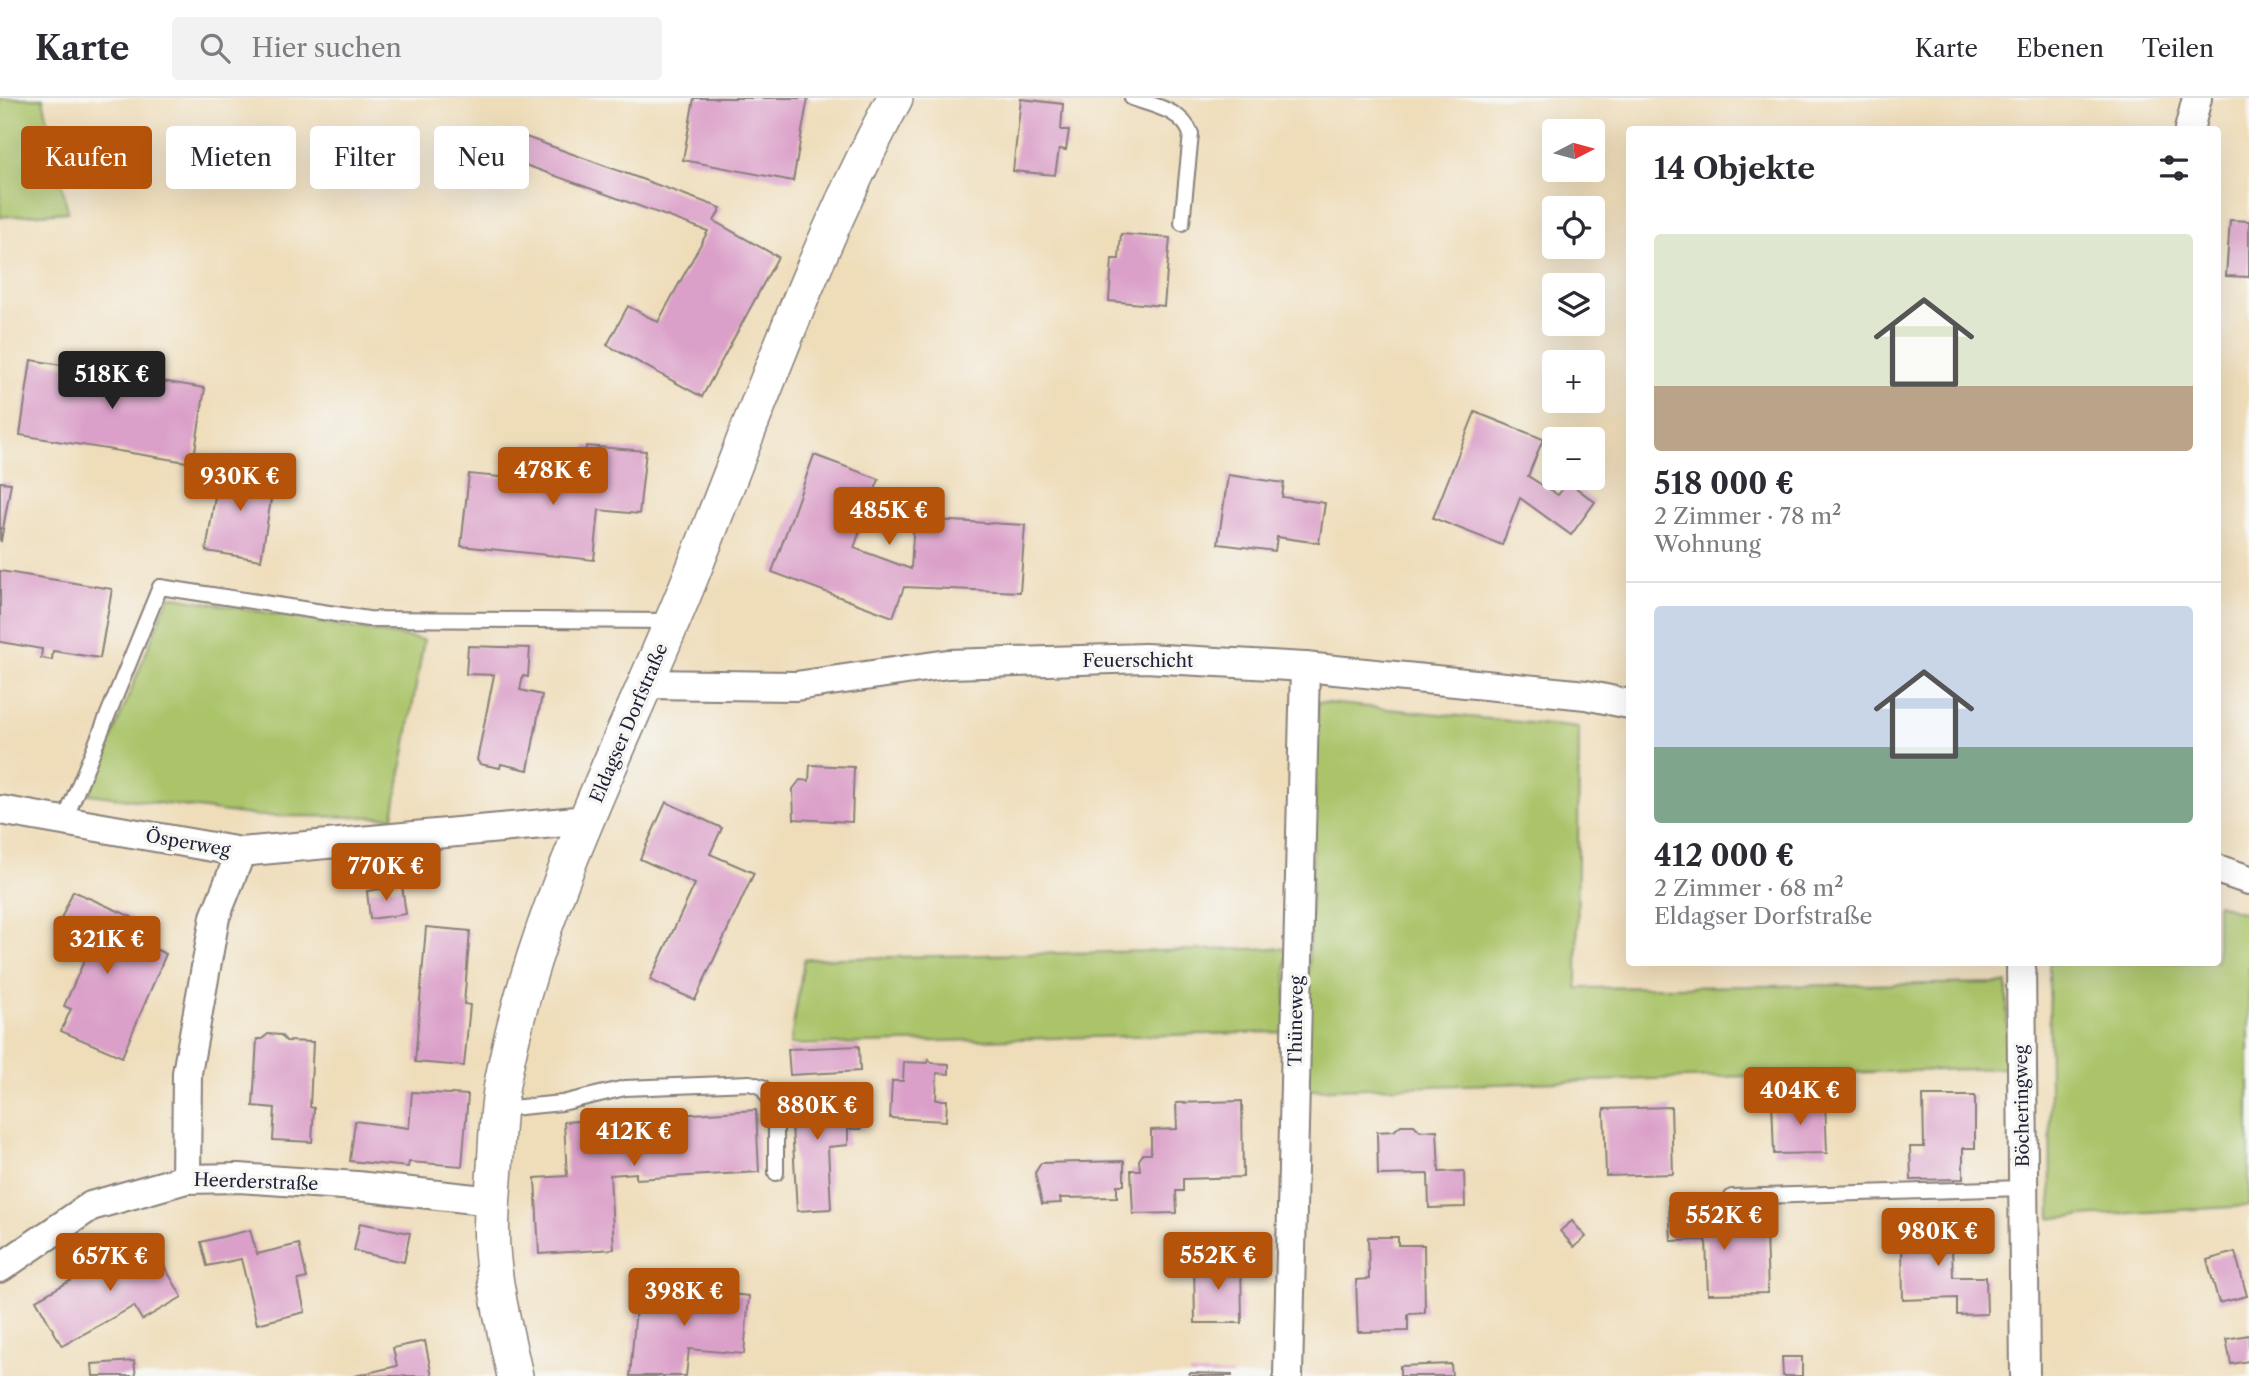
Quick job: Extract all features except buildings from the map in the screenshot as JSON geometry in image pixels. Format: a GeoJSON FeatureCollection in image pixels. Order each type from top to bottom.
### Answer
{"type":"FeatureCollection","features":[{"type":"Feature","properties":{"kind":"street","name":"Eldagser Dorfstraße"},"geometry":{"type":"LineString","coordinates":[[515,1376],[497,1291],[491,1247],[498,1109],[520,1001],[544,929],[587,820],[647,684],[835,220],[895,98]]}},
{"type":"Feature","properties":{"kind":"street"},"geometry":{"type":"LineString","coordinates":[[2190,126],[2197,98]]}},
{"type":"Feature","properties":{"kind":"street","name":"Feuerschicht"},"geometry":{"type":"LineString","coordinates":[[647,684],[796,686],[948,664],[1145,658],[1305,667],[1586,695],[1626,703]]}},
{"type":"Feature","properties":{"kind":"street","name":"Thüneweg"},"geometry":{"type":"LineString","coordinates":[[1288,1376],[1305,667]]}},
{"type":"Feature","properties":{"kind":"street","name":"Ösperweg"},"geometry":{"type":"LineString","coordinates":[[0,810],[241,852],[587,820]]}},
{"type":"Feature","properties":{"kind":"street"},"geometry":{"type":"LineString","coordinates":[[186,1179],[187,1073],[215,917],[241,852]]}},
{"type":"Feature","properties":{"kind":"street"},"geometry":{"type":"LineString","coordinates":[[2221,870],[2249,880]]}},
{"type":"Feature","properties":{"kind":"street","name":"Böcheringweg"},"geometry":{"type":"LineString","coordinates":[[2021,966],[2025,1376]]}},
{"type":"Feature","properties":{"kind":"street","name":"Heerderstraße"},"geometry":{"type":"LineString","coordinates":[[0,1268],[91,1206],[186,1179],[239,1178],[331,1184],[492,1201]]}},
{"type":"Feature","properties":{"kind":"lane"},"geometry":{"type":"LineString","coordinates":[[1132,98],[1171,112],[1186,122],[1191,134],[1182,223]]}},
{"type":"Feature","properties":{"kind":"lane"},"geometry":{"type":"LineString","coordinates":[[64,821],[160,587],[368,619],[673,621]]}},
{"type":"Feature","properties":{"kind":"lane"},"geometry":{"type":"LineString","coordinates":[[498,1109],[562,1103],[625,1088],[750,1083],[762,1087],[773,1105],[776,1173]]}},
{"type":"Feature","properties":{"kind":"lane"},"geometry":{"type":"LineString","coordinates":[[1732,1197],[2023,1188]]}},
{"type":"Feature","properties":{"kind":"green space"},"geometry":{"type":"Polygon","coordinates":[[[0,98],[43,98],[49,126],[21,126],[21,189],[63,189],[68,212],[0,217],[0,98]]]}},
{"type":"Feature","properties":{"kind":"green space"},"geometry":{"type":"Polygon","coordinates":[[[169,596],[424,640],[393,817],[258,816],[89,794],[169,596]]]}},
{"type":"Feature","properties":{"kind":"green space"},"geometry":{"type":"Polygon","coordinates":[[[1318,702],[1579,728],[1577,988],[2007,983],[2007,1068],[1304,1090],[1318,702]]]}},
{"type":"Feature","properties":{"kind":"green space"},"geometry":{"type":"Polygon","coordinates":[[[2221,905],[2249,915],[2249,1206],[2051,1218],[2049,966],[2221,966],[2221,905]]]}},
{"type":"Feature","properties":{"kind":"green space"},"geometry":{"type":"Polygon","coordinates":[[[1287,948],[1285,1032],[790,1045],[804,959],[1287,948]]]}}]}
